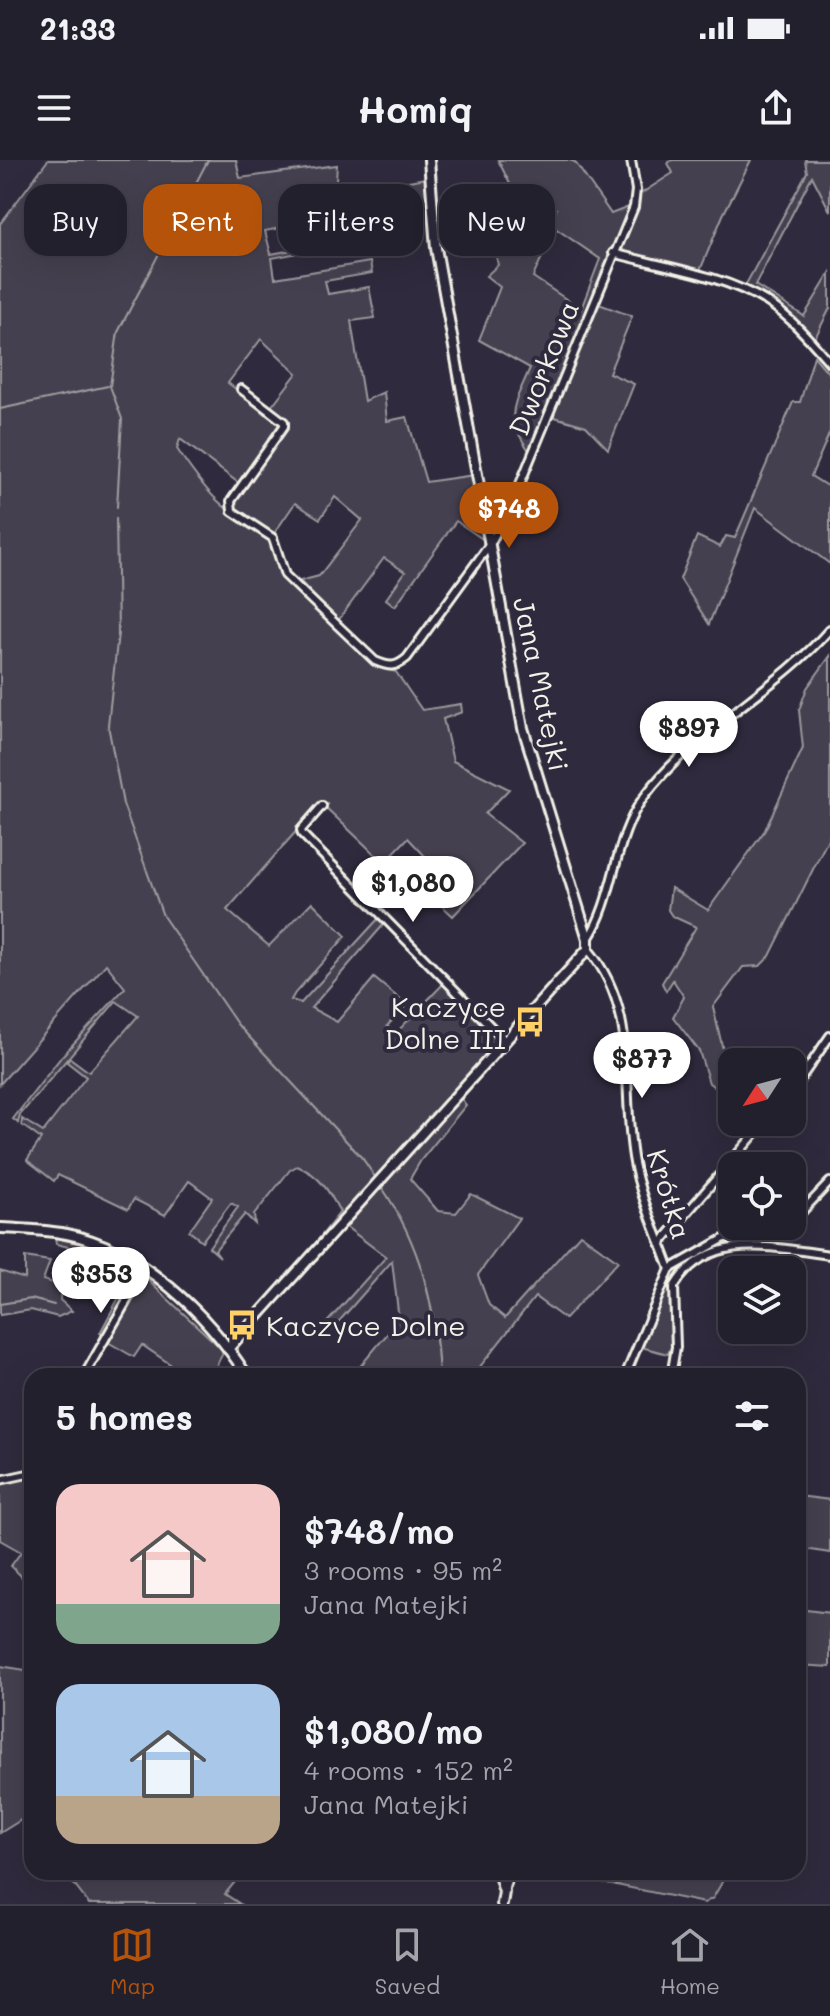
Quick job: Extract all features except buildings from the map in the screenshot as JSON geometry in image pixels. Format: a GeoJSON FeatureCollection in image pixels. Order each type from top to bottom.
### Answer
{"type":"FeatureCollection","features":[{"type":"Feature","properties":{"kind":"street","name":"Jana Matejki"},"geometry":{"type":"LineString","coordinates":[[429,160],[436,248],[492,541],[523,728],[588,944]]}},
{"type":"Feature","properties":{"kind":"street","name":"Dworkowa"},"geometry":{"type":"LineString","coordinates":[[241,389],[284,426],[231,501],[232,511],[273,538],[285,575],[375,661],[389,667],[407,658],[492,541],[520,484],[634,207],[636,190],[631,160]]}},
{"type":"Feature","properties":{"kind":"street"},"geometry":{"type":"LineString","coordinates":[[613,253],[727,283],[754,296],[800,329],[830,363]]}},
{"type":"Feature","properties":{"kind":"street"},"geometry":{"type":"LineString","coordinates":[[228,1349],[505,1041],[588,944],[629,823],[644,796],[673,763],[784,675],[830,629]]}},
{"type":"Feature","properties":{"kind":"street"},"geometry":{"type":"LineString","coordinates":[[322,806],[301,830],[302,834],[505,1041]]}},
{"type":"Feature","properties":{"kind":"street","name":"Krótka"},"geometry":{"type":"LineString","coordinates":[[588,944],[619,1006],[628,1043],[627,1105],[634,1166],[670,1269]]}},
{"type":"Feature","properties":{"kind":"street"},"geometry":{"type":"LineString","coordinates":[[806,1071],[830,1036]]}},
{"type":"Feature","properties":{"kind":"street"},"geometry":{"type":"LineString","coordinates":[[661,1243],[753,1136]]}},
{"type":"Feature","properties":{"kind":"street"},"geometry":{"type":"LineString","coordinates":[[806,1207],[830,1182]]}},
{"type":"Feature","properties":{"kind":"street"},"geometry":{"type":"LineString","coordinates":[[0,1228],[69,1235],[110,1248],[145,1269],[228,1349],[241,1368]]}},
{"type":"Feature","properties":{"kind":"street"},"geometry":{"type":"LineString","coordinates":[[628,1368],[670,1269],[721,1240]]}},
{"type":"Feature","properties":{"kind":"street"},"geometry":{"type":"LineString","coordinates":[[672,1368],[676,1347],[674,1287],[693,1264],[709,1254],[752,1245],[830,1255]]}},
{"type":"Feature","properties":{"kind":"street"},"geometry":{"type":"LineString","coordinates":[[89,1368],[145,1269]]}},
{"type":"Feature","properties":{"kind":"street"},"geometry":{"type":"LineString","coordinates":[[0,1480],[24,1475]]}},
{"type":"Feature","properties":{"kind":"street"},"geometry":{"type":"LineString","coordinates":[[500,1880],[504,1892]]}},
{"type":"Feature","properties":{"kind":"street"},"geometry":{"type":"LineString","coordinates":[[502,1904],[507,1880]]}},
{"type":"Feature","properties":{"kind":"shaded area"},"geometry":{"type":"Polygon","coordinates":[[[48,160],[236,160],[240,178],[337,165],[336,184],[278,184],[278,228],[265,231],[271,254],[278,253],[278,256],[282,256],[272,258],[275,278],[370,262],[372,273],[325,281],[328,294],[369,287],[375,318],[351,321],[364,401],[384,392],[387,421],[407,417],[426,482],[475,475],[487,542],[456,521],[395,606],[386,599],[405,572],[384,558],[338,621],[300,581],[319,576],[362,520],[335,497],[320,519],[295,503],[273,535],[233,506],[287,426],[285,419],[271,407],[297,373],[261,339],[228,383],[282,423],[240,484],[180,439],[177,449],[218,501],[271,539],[283,577],[376,666],[396,672],[422,710],[461,704],[462,712],[443,719],[453,761],[509,789],[485,814],[522,843],[453,916],[410,876],[425,856],[408,838],[384,863],[321,803],[227,910],[269,946],[312,902],[346,936],[295,993],[291,1000],[301,1003],[379,918],[385,923],[311,1008],[337,1022],[374,978],[407,1005],[387,1026],[396,1033],[445,982],[499,1041],[298,1265],[340,1212],[323,1184],[297,1166],[290,1170],[254,1215],[255,1224],[245,1214],[215,1250],[220,1257],[209,1247],[238,1207],[231,1203],[202,1241],[189,1231],[212,1198],[189,1181],[165,1215],[134,1199],[128,1209],[58,1175],[54,1181],[27,1160],[41,1139],[22,1125],[22,1119],[43,1132],[86,1077],[67,1062],[70,1058],[89,1072],[138,1016],[116,1001],[20,1115],[18,1123],[13,1119],[62,1056],[125,988],[106,964],[0,1084],[0,224],[24,192],[24,256],[127,256],[127,184],[30,184],[48,160]]]}},
{"type":"Feature","properties":{"kind":"shaded area"},"geometry":{"type":"Polygon","coordinates":[[[498,160],[569,160],[575,162],[611,214],[634,205],[612,247],[530,452],[516,428],[514,411],[530,368],[479,340],[500,287],[486,276],[498,265],[496,256],[542,256],[533,277],[581,309],[600,259],[555,228],[555,184],[510,184],[498,160]]]}},
{"type":"Feature","properties":{"kind":"shaded area"},"geometry":{"type":"Polygon","coordinates":[[[672,160],[751,160],[723,215],[699,273],[617,251],[639,195],[673,173],[668,163],[672,160]]]}},
{"type":"Feature","properties":{"kind":"shaded area"},"geometry":{"type":"Polygon","coordinates":[[[805,160],[830,160],[830,211],[812,176],[755,285],[804,316],[830,273],[830,308],[814,340],[764,296],[745,286],[807,172],[805,160]]]}},
{"type":"Feature","properties":{"kind":"shaded area"},"geometry":{"type":"Polygon","coordinates":[[[426,178],[430,201],[423,202],[423,184],[392,184],[426,178]]]}},
{"type":"Feature","properties":{"kind":"shaded area"},"geometry":{"type":"Polygon","coordinates":[[[596,303],[632,316],[609,373],[634,384],[608,449],[586,426],[551,416],[596,303]]]}},
{"type":"Feature","properties":{"kind":"shaded area"},"geometry":{"type":"Polygon","coordinates":[[[814,356],[830,375],[830,432],[811,476],[830,488],[830,564],[755,508],[709,624],[680,579],[697,536],[720,547],[726,536],[735,538],[793,402],[800,402],[814,356]]]}},
{"type":"Feature","properties":{"kind":"shaded area"},"geometry":{"type":"Polygon","coordinates":[[[830,656],[830,835],[770,956],[760,966],[743,967],[713,1007],[723,1048],[718,1048],[718,1090],[709,1083],[699,1051],[673,1017],[684,997],[673,980],[666,991],[662,983],[696,927],[672,916],[668,910],[671,888],[708,910],[765,830],[803,748],[799,710],[807,688],[830,656]]]}},
{"type":"Feature","properties":{"kind":"shaded area"},"geometry":{"type":"Polygon","coordinates":[[[460,1097],[466,1105],[421,1160],[410,1179],[438,1211],[456,1213],[471,1194],[519,1218],[478,1275],[489,1305],[505,1318],[580,1234],[618,1261],[565,1319],[535,1297],[479,1368],[359,1368],[399,1320],[392,1261],[328,1334],[322,1328],[386,1257],[345,1226],[460,1097]]]}},
{"type":"Feature","properties":{"kind":"shaded area"},"geometry":{"type":"Polygon","coordinates":[[[55,1238],[91,1246],[139,1269],[103,1335],[100,1333],[132,1273],[93,1253],[56,1244],[55,1238]]]}},
{"type":"Feature","properties":{"kind":"shaded area"},"geometry":{"type":"Polygon","coordinates":[[[751,1240],[713,1249],[675,1278],[671,1288],[672,1345],[668,1354],[641,1347],[675,1269],[725,1241],[751,1240]]]}},
{"type":"Feature","properties":{"kind":"shaded area"},"geometry":{"type":"Polygon","coordinates":[[[25,1257],[50,1261],[43,1280],[61,1285],[60,1300],[72,1311],[58,1317],[31,1310],[0,1315],[0,1271],[25,1279],[25,1257]]]}},
{"type":"Feature","properties":{"kind":"shaded area"},"geometry":{"type":"Polygon","coordinates":[[[144,1277],[224,1351],[215,1368],[176,1368],[142,1345],[134,1357],[106,1341],[144,1277]]]}},
{"type":"Feature","properties":{"kind":"shaded area"},"geometry":{"type":"Polygon","coordinates":[[[24,1475],[24,1579],[11,1566],[21,1552],[0,1540],[0,1482],[24,1475]]]}},
{"type":"Feature","properties":{"kind":"shaded area"},"geometry":{"type":"Polygon","coordinates":[[[806,1497],[830,1500],[830,1553],[806,1549],[806,1497]]]}},
{"type":"Feature","properties":{"kind":"shaded area"},"geometry":{"type":"Polygon","coordinates":[[[806,1610],[830,1613],[830,1667],[806,1666],[806,1610]]]}},
{"type":"Feature","properties":{"kind":"shaded area"},"geometry":{"type":"Polygon","coordinates":[[[0,1666],[24,1670],[24,1818],[0,1833],[0,1666]]]}},
{"type":"Feature","properties":{"kind":"shaded area"},"geometry":{"type":"Polygon","coordinates":[[[70,1880],[236,1880],[225,1894],[240,1904],[89,1904],[70,1880]]]}},
{"type":"Feature","properties":{"kind":"shaded area"},"geometry":{"type":"Polygon","coordinates":[[[592,1880],[723,1880],[713,1898],[704,1903],[592,1880]]]}},
{"type":"Feature","properties":{"kind":"waterway"},"geometry":{"type":"LineString","coordinates":[[117,507],[122,419],[110,386],[118,332],[208,160]]}},
{"type":"Feature","properties":{"kind":"waterway"},"geometry":{"type":"LineString","coordinates":[[0,409],[108,386]]}},
{"type":"Feature","properties":{"kind":"waterway"},"geometry":{"type":"LineString","coordinates":[[116,518],[118,633],[108,725],[123,804],[163,916],[237,1024],[363,1159],[377,1180]]}},
{"type":"Feature","properties":{"kind":"waterway"},"geometry":{"type":"LineString","coordinates":[[381,1186],[406,1230],[424,1276],[438,1368]]}},
{"type":"Feature","properties":{"kind":"waterway"},"geometry":{"type":"LineString","coordinates":[[0,1304],[31,1299],[54,1305]]}},
{"type":"Feature","properties":{"kind":"place","name":"Kaczyce Dolne III"},"geometry":{"type":"Point","coordinates":[530,1022]}},
{"type":"Feature","properties":{"kind":"place","name":"Kaczyce Dolne"},"geometry":{"type":"Point","coordinates":[242,1325]}}]}
